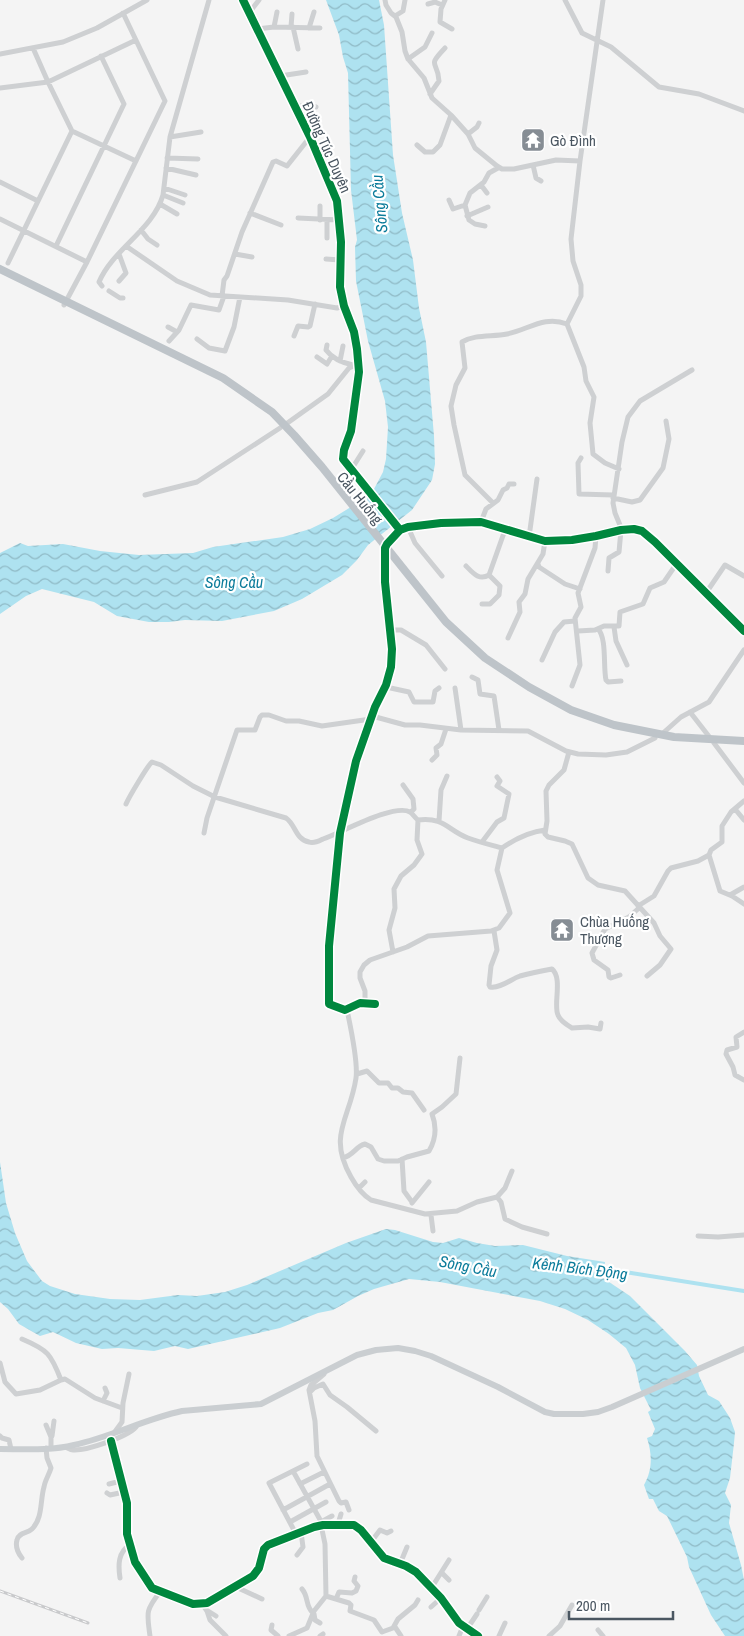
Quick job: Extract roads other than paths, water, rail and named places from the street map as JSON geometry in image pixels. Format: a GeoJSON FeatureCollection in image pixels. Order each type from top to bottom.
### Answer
{"type":"FeatureCollection","features":[{"type":"Feature","properties":{"kind":"highway"},"geometry":{"type":"LineString","coordinates":[[0,269],[65,303]]}},
{"type":"Feature","properties":{"kind":"highway"},"geometry":{"type":"LineString","coordinates":[[0,274],[65,303]]}},
{"type":"Feature","properties":{"kind":"highway","name":"Cầu Huống"},"geometry":{"type":"LineString","coordinates":[[65,303],[222,382],[260,408],[282,427],[326,475],[444,624],[484,661],[526,690],[569,714],[657,737],[744,742]]}},
{"type":"Feature","properties":{"kind":"main road"},"geometry":{"type":"LineString","coordinates":[[0,1450],[65,1447],[111,1438],[169,1414],[182,1411],[261,1404],[357,1355],[376,1350],[398,1348],[431,1356],[498,1387],[545,1412],[554,1414],[598,1412],[744,1349]]}},
{"type":"Feature","properties":{"kind":"street"},"geometry":{"type":"LineString","coordinates":[[0,54],[63,42],[97,28],[147,0]]}},
{"type":"Feature","properties":{"kind":"street"},"geometry":{"type":"LineString","coordinates":[[102,286],[99,282],[103,273],[141,230],[160,204],[163,195],[170,137],[209,0]]}},
{"type":"Feature","properties":{"kind":"street","name":"Đường Túc Duyên"},"geometry":{"type":"LineString","coordinates":[[243,0],[310,137],[336,196],[341,242],[340,287],[344,306],[354,332],[358,381],[351,431],[343,456],[351,470],[399,528]]}},
{"type":"Feature","properties":{"kind":"street"},"geometry":{"type":"LineString","coordinates":[[250,13],[259,0]]}},
{"type":"Feature","properties":{"kind":"street"},"geometry":{"type":"LineString","coordinates":[[385,0],[402,32],[408,59],[424,78],[432,98],[468,134],[476,148],[498,168]]}},
{"type":"Feature","properties":{"kind":"street"},"geometry":{"type":"LineString","coordinates":[[395,16],[404,10],[405,0]]}},
{"type":"Feature","properties":{"kind":"street"},"geometry":{"type":"LineString","coordinates":[[565,0],[582,33],[611,47],[659,87],[699,94],[744,111]]}},
{"type":"Feature","properties":{"kind":"street"},"geometry":{"type":"LineString","coordinates":[[603,0],[580,161],[571,245],[573,261],[581,285],[581,296],[567,324],[584,367],[587,383],[594,397],[590,422],[593,454],[604,463],[619,469]]}},
{"type":"Feature","properties":{"kind":"street"},"geometry":{"type":"LineString","coordinates":[[428,4],[444,2],[440,22],[452,29]]}},
{"type":"Feature","properties":{"kind":"street"},"geometry":{"type":"LineString","coordinates":[[274,27],[278,12]]}},
{"type":"Feature","properties":{"kind":"street"},"geometry":{"type":"LineString","coordinates":[[309,28],[314,12]]}},
{"type":"Feature","properties":{"kind":"street"},"geometry":{"type":"LineString","coordinates":[[65,303],[87,262],[165,101],[123,13]]}},
{"type":"Feature","properties":{"kind":"street"},"geometry":{"type":"LineString","coordinates":[[292,14],[292,27],[298,49]]}},
{"type":"Feature","properties":{"kind":"street"},"geometry":{"type":"LineString","coordinates":[[257,29],[274,27],[320,28]]}},
{"type":"Feature","properties":{"kind":"street"},"geometry":{"type":"LineString","coordinates":[[408,59],[425,47],[432,33]]}},
{"type":"Feature","properties":{"kind":"street"},"geometry":{"type":"LineString","coordinates":[[0,88],[48,82],[136,40]]}},
{"type":"Feature","properties":{"kind":"street"},"geometry":{"type":"LineString","coordinates":[[33,48],[72,131],[136,161]]}},
{"type":"Feature","properties":{"kind":"street"},"geometry":{"type":"LineString","coordinates":[[430,94],[439,81],[433,64],[434,60],[445,48]]}},
{"type":"Feature","properties":{"kind":"street"},"geometry":{"type":"LineString","coordinates":[[56,246],[124,104],[101,56]]}},
{"type":"Feature","properties":{"kind":"street"},"geometry":{"type":"LineString","coordinates":[[280,76],[306,72]]}},
{"type":"Feature","properties":{"kind":"street"},"geometry":{"type":"LineString","coordinates":[[295,107],[308,105],[316,107]]}},
{"type":"Feature","properties":{"kind":"street"},"geometry":{"type":"LineString","coordinates":[[417,145],[425,152],[433,152],[440,146],[451,115]]}},
{"type":"Feature","properties":{"kind":"street"},"geometry":{"type":"LineString","coordinates":[[468,134],[479,123]]}},
{"type":"Feature","properties":{"kind":"street"},"geometry":{"type":"LineString","coordinates":[[8,263],[72,131]]}},
{"type":"Feature","properties":{"kind":"street"},"geometry":{"type":"LineString","coordinates":[[170,137],[201,132]]}},
{"type":"Feature","properties":{"kind":"street"},"geometry":{"type":"LineString","coordinates":[[169,342],[177,332],[191,305],[220,310],[224,280],[250,213],[273,162],[276,161],[287,166],[310,137]]}},
{"type":"Feature","properties":{"kind":"street"},"geometry":{"type":"LineString","coordinates":[[167,158],[198,159]]}},
{"type":"Feature","properties":{"kind":"street"},"geometry":{"type":"LineString","coordinates":[[485,226],[471,222],[467,216],[465,205],[470,192],[481,185],[489,174],[498,168],[514,169],[556,160],[580,161]]}},
{"type":"Feature","properties":{"kind":"street"},"geometry":{"type":"LineString","coordinates":[[533,165],[536,178],[541,181]]}},
{"type":"Feature","properties":{"kind":"street"},"geometry":{"type":"LineString","coordinates":[[166,168],[196,175]]}},
{"type":"Feature","properties":{"kind":"street"},"geometry":{"type":"LineString","coordinates":[[0,182],[38,201]]}},
{"type":"Feature","properties":{"kind":"street"},"geometry":{"type":"LineString","coordinates":[[481,185],[487,193]]}},
{"type":"Feature","properties":{"kind":"street"},"geometry":{"type":"LineString","coordinates":[[164,188],[185,195]]}},
{"type":"Feature","properties":{"kind":"street"},"geometry":{"type":"LineString","coordinates":[[163,195],[183,203]]}},
{"type":"Feature","properties":{"kind":"street"},"geometry":{"type":"LineString","coordinates":[[449,200],[453,209],[465,205]]}},
{"type":"Feature","properties":{"kind":"street"},"geometry":{"type":"LineString","coordinates":[[160,204],[177,214]]}},
{"type":"Feature","properties":{"kind":"street"},"geometry":{"type":"LineString","coordinates":[[320,206],[327,238]]}},
{"type":"Feature","properties":{"kind":"street"},"geometry":{"type":"LineString","coordinates":[[467,216],[488,207]]}},
{"type":"Feature","properties":{"kind":"street"},"geometry":{"type":"LineString","coordinates":[[250,213],[281,225]]}},
{"type":"Feature","properties":{"kind":"street"},"geometry":{"type":"LineString","coordinates":[[298,218],[339,220]]}},
{"type":"Feature","properties":{"kind":"street"},"geometry":{"type":"LineString","coordinates":[[0,219],[87,262]]}},
{"type":"Feature","properties":{"kind":"street"},"geometry":{"type":"LineString","coordinates":[[141,230],[148,239],[157,245]]}},
{"type":"Feature","properties":{"kind":"street"},"geometry":{"type":"LineString","coordinates":[[126,246],[179,282],[210,295],[288,300],[336,308],[344,306]]}},
{"type":"Feature","properties":{"kind":"street"},"geometry":{"type":"LineString","coordinates":[[119,254],[126,273],[119,281]]}},
{"type":"Feature","properties":{"kind":"street"},"geometry":{"type":"LineString","coordinates":[[235,254],[252,258]]}},
{"type":"Feature","properties":{"kind":"street"},"geometry":{"type":"LineString","coordinates":[[326,259],[340,260]]}},
{"type":"Feature","properties":{"kind":"street"},"geometry":{"type":"LineString","coordinates":[[109,291],[123,298]]}},
{"type":"Feature","properties":{"kind":"street"},"geometry":{"type":"LineString","coordinates":[[196,339],[209,348],[225,351],[234,326],[240,297]]}},
{"type":"Feature","properties":{"kind":"street"},"geometry":{"type":"LineString","coordinates":[[294,336],[298,326],[310,326],[315,304]]}},
{"type":"Feature","properties":{"kind":"street"},"geometry":{"type":"LineString","coordinates":[[492,503],[465,474],[454,426],[451,406],[457,384],[465,370],[462,342],[476,336],[510,334],[544,322],[554,321],[567,324]]}},
{"type":"Feature","properties":{"kind":"street"},"geometry":{"type":"LineString","coordinates":[[168,327],[177,332]]}},
{"type":"Feature","properties":{"kind":"street"},"geometry":{"type":"LineString","coordinates":[[328,345],[326,351],[332,356],[340,361],[356,364]]}},
{"type":"Feature","properties":{"kind":"street"},"geometry":{"type":"LineString","coordinates":[[340,361],[343,346]]}},
{"type":"Feature","properties":{"kind":"street"},"geometry":{"type":"LineString","coordinates":[[317,357],[327,364],[332,356]]}},
{"type":"Feature","properties":{"kind":"street"},"geometry":{"type":"LineString","coordinates":[[286,424],[331,392],[348,368],[356,364]]}},
{"type":"Feature","properties":{"kind":"street"},"geometry":{"type":"LineString","coordinates":[[608,571],[609,558],[618,554],[620,550],[621,530],[615,513],[613,496],[622,442],[629,415],[640,400],[692,370]]}},
{"type":"Feature","properties":{"kind":"street"},"geometry":{"type":"LineString","coordinates":[[581,458],[578,463],[578,494],[613,496],[632,502],[640,500],[663,468],[669,439],[666,421]]}},
{"type":"Feature","properties":{"kind":"street"},"geometry":{"type":"LineString","coordinates":[[145,495],[197,482],[280,428]]}},
{"type":"Feature","properties":{"kind":"street"},"geometry":{"type":"LineString","coordinates":[[351,470],[363,451]]}},
{"type":"Feature","properties":{"kind":"street"},"geometry":{"type":"LineString","coordinates":[[529,537],[536,479]]}},
{"type":"Feature","properties":{"kind":"street"},"geometry":{"type":"LineString","coordinates":[[481,522],[486,509],[498,500],[503,490],[509,484],[514,484]]}},
{"type":"Feature","properties":{"kind":"street"},"geometry":{"type":"LineString","coordinates":[[347,1010],[328,1003],[329,946],[340,833],[352,775],[372,717],[386,687],[392,659],[384,552],[387,544],[399,528],[449,522],[481,522],[545,542],[572,540],[621,530],[634,529],[642,531],[677,563],[744,631]]}},
{"type":"Feature","properties":{"kind":"street"},"geometry":{"type":"LineString","coordinates":[[408,526],[415,543],[442,576]]}},
{"type":"Feature","properties":{"kind":"street"},"geometry":{"type":"LineString","coordinates":[[466,566],[480,578],[485,578],[489,575],[505,530]]}},
{"type":"Feature","properties":{"kind":"street"},"geometry":{"type":"LineString","coordinates":[[572,686],[580,665],[578,631],[575,621],[581,607],[578,596],[596,548],[596,536]]}},
{"type":"Feature","properties":{"kind":"street"},"geometry":{"type":"LineString","coordinates":[[508,638],[520,612],[519,602],[525,594],[528,578],[538,564],[545,542]]}},
{"type":"Feature","properties":{"kind":"street"},"geometry":{"type":"LineString","coordinates":[[578,631],[598,629],[604,626],[620,626],[620,612],[643,604],[650,588],[664,582],[677,563]]}},
{"type":"Feature","properties":{"kind":"street"},"geometry":{"type":"LineString","coordinates":[[538,564],[565,584],[580,589]]}},
{"type":"Feature","properties":{"kind":"street"},"geometry":{"type":"LineString","coordinates":[[706,593],[725,565],[744,576]]}},
{"type":"Feature","properties":{"kind":"street"},"geometry":{"type":"LineString","coordinates":[[482,604],[490,604],[500,594],[501,588],[499,584],[489,575]]}},
{"type":"Feature","properties":{"kind":"street"},"geometry":{"type":"LineString","coordinates":[[542,660],[555,632],[564,622],[575,621]]}},
{"type":"Feature","properties":{"kind":"street"},"geometry":{"type":"LineString","coordinates":[[614,627],[616,641],[627,665]]}},
{"type":"Feature","properties":{"kind":"street"},"geometry":{"type":"LineString","coordinates":[[598,629],[602,635],[603,665],[606,680],[608,682],[621,681]]}},
{"type":"Feature","properties":{"kind":"street"},"geometry":{"type":"LineString","coordinates":[[390,630],[401,630],[426,645],[445,669]]}},
{"type":"Feature","properties":{"kind":"street"},"geometry":{"type":"LineString","coordinates":[[204,833],[207,818],[238,730],[255,730],[262,715],[269,715],[286,721],[299,721],[322,726],[372,717],[405,725],[494,732],[498,730],[528,731],[569,752],[592,755],[618,753],[636,748],[657,737],[678,719],[707,704],[744,650]]}},
{"type":"Feature","properties":{"kind":"street"},"geometry":{"type":"LineString","coordinates":[[472,677],[478,680],[480,694],[494,696],[498,730]]}},
{"type":"Feature","properties":{"kind":"street"},"geometry":{"type":"LineString","coordinates":[[386,687],[409,692],[414,702],[433,702],[435,691],[439,688]]}},
{"type":"Feature","properties":{"kind":"street"},"geometry":{"type":"LineString","coordinates":[[455,688],[461,730]]}},
{"type":"Feature","properties":{"kind":"street"},"geometry":{"type":"LineString","coordinates":[[690,712],[744,783]]}},
{"type":"Feature","properties":{"kind":"street"},"geometry":{"type":"LineString","coordinates":[[432,760],[437,755],[436,748],[440,745],[446,728]]}},
{"type":"Feature","properties":{"kind":"street"},"geometry":{"type":"LineString","coordinates":[[569,752],[564,770],[549,785],[546,791],[547,821],[545,834],[548,837],[572,844],[588,878],[600,885],[624,890],[654,923],[660,936],[671,949],[660,965],[647,976]]}},
{"type":"Feature","properties":{"kind":"street"},"geometry":{"type":"LineString","coordinates":[[126,804],[129,795],[139,783],[147,766],[152,762],[161,765],[193,786],[215,797],[286,818],[292,823],[298,836],[307,842],[314,843],[381,814],[400,811],[411,812],[418,820],[417,840],[422,854],[414,865],[401,876],[393,891],[395,905],[389,930],[393,952]]}},
{"type":"Feature","properties":{"kind":"street"},"geometry":{"type":"LineString","coordinates":[[439,820],[441,790],[447,776]]}},
{"type":"Feature","properties":{"kind":"street"},"geometry":{"type":"LineString","coordinates":[[482,842],[497,822],[505,816],[509,794],[497,786],[500,781],[497,777]]}},
{"type":"Feature","properties":{"kind":"street"},"geometry":{"type":"LineString","coordinates":[[402,785],[413,799],[414,809],[411,812]]}},
{"type":"Feature","properties":{"kind":"street"},"geometry":{"type":"LineString","coordinates":[[620,975],[612,978],[608,977],[608,970],[594,960],[592,953],[605,929],[629,917],[638,907],[654,896],[669,869],[709,855],[711,850],[722,842],[720,829],[734,809],[744,801]]}},
{"type":"Feature","properties":{"kind":"street"},"geometry":{"type":"LineString","coordinates":[[734,809],[744,820]]}},
{"type":"Feature","properties":{"kind":"street"},"geometry":{"type":"LineString","coordinates":[[418,820],[430,818],[439,820],[466,837],[502,848]]}},
{"type":"Feature","properties":{"kind":"street"},"geometry":{"type":"LineString","coordinates":[[365,1003],[365,991],[360,978],[362,968],[375,957],[393,952],[428,936],[494,931],[499,928],[510,913],[497,870],[502,848],[534,832],[545,830]]}},
{"type":"Feature","properties":{"kind":"street"},"geometry":{"type":"LineString","coordinates":[[709,855],[719,889],[722,893],[730,895],[744,904]]}},
{"type":"Feature","properties":{"kind":"street"},"geometry":{"type":"LineString","coordinates":[[730,895],[744,887]]}},
{"type":"Feature","properties":{"kind":"street"},"geometry":{"type":"LineString","coordinates":[[494,931],[497,950],[491,966],[488,985],[490,988],[535,972],[552,969],[555,971],[558,988],[558,1017],[572,1028],[588,1027],[600,1029],[601,1023]]}},
{"type":"Feature","properties":{"kind":"street"},"geometry":{"type":"LineString","coordinates":[[347,1010],[360,1002],[375,1004]]}},
{"type":"Feature","properties":{"kind":"street"},"geometry":{"type":"LineString","coordinates":[[347,1010],[357,1074],[340,1135],[340,1148],[346,1169],[359,1188],[372,1200],[431,1214],[457,1211],[497,1196],[505,1188],[512,1171]]}},
{"type":"Feature","properties":{"kind":"street"},"geometry":{"type":"LineString","coordinates":[[744,1030],[736,1037],[737,1048],[727,1050],[726,1054],[733,1066],[735,1075],[744,1080]]}},
{"type":"Feature","properties":{"kind":"street"},"geometry":{"type":"LineString","coordinates":[[343,1158],[351,1155],[361,1145],[365,1144],[373,1149],[379,1160],[398,1162],[430,1150],[435,1138],[435,1121],[432,1114],[456,1094],[460,1058]]}},
{"type":"Feature","properties":{"kind":"street"},"geometry":{"type":"LineString","coordinates":[[357,1074],[367,1071],[379,1083],[388,1082],[392,1088],[412,1093],[422,1104],[424,1110]]}},
{"type":"Feature","properties":{"kind":"street"},"geometry":{"type":"LineString","coordinates":[[402,1159],[405,1193],[412,1202]]}},
{"type":"Feature","properties":{"kind":"street"},"geometry":{"type":"LineString","coordinates":[[407,1209],[429,1181]]}},
{"type":"Feature","properties":{"kind":"street"},"geometry":{"type":"LineString","coordinates":[[359,1188],[365,1182]]}},
{"type":"Feature","properties":{"kind":"street"},"geometry":{"type":"LineString","coordinates":[[497,1196],[501,1202],[505,1219],[522,1227],[547,1234]]}},
{"type":"Feature","properties":{"kind":"street"},"geometry":{"type":"LineString","coordinates":[[431,1214],[433,1231]]}},
{"type":"Feature","properties":{"kind":"street"},"geometry":{"type":"LineString","coordinates":[[698,1236],[718,1238],[744,1235]]}},
{"type":"Feature","properties":{"kind":"street"},"geometry":{"type":"LineString","coordinates":[[22,1339],[48,1353],[54,1360],[61,1380]]}},
{"type":"Feature","properties":{"kind":"street"},"geometry":{"type":"LineString","coordinates":[[0,1363],[5,1382],[16,1394],[40,1390],[65,1379],[89,1395],[122,1408]]}},
{"type":"Feature","properties":{"kind":"street"},"geometry":{"type":"LineString","coordinates":[[330,1368],[311,1385],[309,1392],[315,1421],[317,1456],[339,1502],[347,1502],[349,1510]]}},
{"type":"Feature","properties":{"kind":"street"},"geometry":{"type":"LineString","coordinates":[[129,1374],[122,1408],[122,1422],[111,1438],[127,1508],[127,1534],[135,1562],[149,1585],[160,1592],[193,1604],[203,1604],[236,1586],[256,1572],[264,1549],[268,1545],[322,1524],[332,1516]]}},
{"type":"Feature","properties":{"kind":"street"},"geometry":{"type":"LineString","coordinates":[[309,1392],[324,1384],[330,1395],[348,1407],[376,1431]]}},
{"type":"Feature","properties":{"kind":"street"},"geometry":{"type":"LineString","coordinates":[[103,1401],[106,1393],[105,1388]]}},
{"type":"Feature","properties":{"kind":"street"},"geometry":{"type":"LineString","coordinates":[[22,1558],[17,1550],[17,1541],[21,1534],[32,1529],[38,1517],[43,1499],[43,1488],[51,1468],[47,1458],[54,1421]]}},
{"type":"Feature","properties":{"kind":"street"},"geometry":{"type":"LineString","coordinates":[[46,1425],[52,1437]]}},
{"type":"Feature","properties":{"kind":"street"},"geometry":{"type":"LineString","coordinates":[[0,1436],[9,1440],[11,1449]]}},
{"type":"Feature","properties":{"kind":"street"},"geometry":{"type":"LineString","coordinates":[[297,1555],[303,1547],[298,1533],[283,1510],[270,1482],[307,1464]]}},
{"type":"Feature","properties":{"kind":"street"},"geometry":{"type":"LineString","coordinates":[[289,1636],[307,1627],[313,1612],[326,1596],[325,1544],[322,1524],[293,1471]]}},
{"type":"Feature","properties":{"kind":"street"},"geometry":{"type":"LineString","coordinates":[[300,1484],[324,1472]]}},
{"type":"Feature","properties":{"kind":"street"},"geometry":{"type":"LineString","coordinates":[[108,1484],[121,1481]]}},
{"type":"Feature","properties":{"kind":"street"},"geometry":{"type":"LineString","coordinates":[[283,1510],[330,1484]]}},
{"type":"Feature","properties":{"kind":"street"},"geometry":{"type":"LineString","coordinates":[[107,1493],[110,1495],[124,1492]]}},
{"type":"Feature","properties":{"kind":"street"},"geometry":{"type":"LineString","coordinates":[[290,1522],[326,1502]]}},
{"type":"Feature","properties":{"kind":"street"},"geometry":{"type":"LineString","coordinates":[[338,1524],[341,1514]]}},
{"type":"Feature","properties":{"kind":"street"},"geometry":{"type":"LineString","coordinates":[[322,1524],[350,1524],[358,1527],[384,1558],[416,1572],[432,1587],[456,1620],[478,1636]]}},
{"type":"Feature","properties":{"kind":"street"},"geometry":{"type":"LineString","coordinates":[[370,1542],[380,1530],[387,1533],[391,1531]]}},
{"type":"Feature","properties":{"kind":"street"},"geometry":{"type":"LineString","coordinates":[[120,1578],[119,1564],[121,1553],[130,1545]]}},
{"type":"Feature","properties":{"kind":"street"},"geometry":{"type":"LineString","coordinates":[[400,1564],[407,1547]]}},
{"type":"Feature","properties":{"kind":"street"},"geometry":{"type":"LineString","coordinates":[[432,1587],[449,1560]]}},
{"type":"Feature","properties":{"kind":"street"},"geometry":{"type":"LineString","coordinates":[[442,1573],[449,1580]]}},
{"type":"Feature","properties":{"kind":"street"},"geometry":{"type":"LineString","coordinates":[[336,1599],[339,1592],[352,1593],[356,1591],[358,1586],[354,1581],[356,1577]]}},
{"type":"Feature","properties":{"kind":"street"},"geometry":{"type":"LineString","coordinates":[[236,1586],[262,1598]]}},
{"type":"Feature","properties":{"kind":"street"},"geometry":{"type":"LineString","coordinates":[[302,1590],[306,1595],[308,1606],[313,1612],[315,1620],[320,1623]]}},
{"type":"Feature","properties":{"kind":"street"},"geometry":{"type":"LineString","coordinates":[[150,1636],[148,1611],[150,1604],[160,1592]]}},
{"type":"Feature","properties":{"kind":"street"},"geometry":{"type":"LineString","coordinates":[[326,1596],[350,1604],[350,1611],[374,1620],[382,1632],[394,1626],[399,1617],[415,1605],[418,1600]]}},
{"type":"Feature","properties":{"kind":"street"},"geometry":{"type":"LineString","coordinates":[[430,1607],[441,1598]]}},
{"type":"Feature","properties":{"kind":"street"},"geometry":{"type":"LineString","coordinates":[[459,1636],[487,1598]]}},
{"type":"Feature","properties":{"kind":"street"},"geometry":{"type":"LineString","coordinates":[[203,1604],[210,1620],[226,1636]]}},
{"type":"Feature","properties":{"kind":"street"},"geometry":{"type":"LineString","coordinates":[[549,1636],[560,1626],[572,1605]]}},
{"type":"Feature","properties":{"kind":"street"},"geometry":{"type":"LineString","coordinates":[[207,1611],[216,1616]]}},
{"type":"Feature","properties":{"kind":"street"},"geometry":{"type":"LineString","coordinates":[[499,1636],[505,1622]]}},
{"type":"Feature","properties":{"kind":"street"},"geometry":{"type":"LineString","coordinates":[[272,1625],[272,1630],[278,1636]]}},
{"type":"Feature","properties":{"kind":"street"},"geometry":{"type":"LineString","coordinates":[[394,1626],[401,1636]]}},
{"type":"Feature","properties":{"kind":"street"},"geometry":{"type":"LineString","coordinates":[[302,1630],[306,1636]]}},
{"type":"Feature","properties":{"kind":"street"},"geometry":{"type":"LineString","coordinates":[[598,1630],[603,1636]]}},
{"type":"Feature","properties":{"kind":"water","name":"Sông Cầu"},"geometry":{"type":"Polygon","coordinates":[[[326,0],[379,0],[384,25],[393,155],[426,342],[434,436],[435,464],[432,480],[412,510],[368,545],[357,560],[342,575],[302,599],[274,611],[222,621],[185,620],[149,622],[117,616],[94,602],[42,589],[26,596],[0,614],[0,553],[20,543],[28,546],[63,544],[100,551],[139,555],[193,553],[213,547],[283,537],[310,529],[359,502],[374,489],[383,472],[386,459],[388,427],[385,401],[368,341],[356,281],[355,247],[357,240],[351,190],[348,73],[339,35],[326,0]]]}},
{"type":"Feature","properties":{"kind":"water","name":"Sông Cầu"},"geometry":{"type":"Polygon","coordinates":[[[0,1162],[6,1203],[15,1233],[27,1261],[42,1281],[50,1286],[75,1294],[110,1299],[140,1300],[225,1292],[247,1285],[346,1243],[386,1229],[433,1242],[443,1243],[459,1238],[495,1246],[523,1245],[567,1256],[605,1262],[603,1278],[630,1296],[685,1351],[697,1365],[699,1376],[708,1395],[719,1401],[730,1418],[735,1432],[730,1478],[725,1493],[731,1505],[729,1523],[744,1580],[744,1636],[725,1636],[711,1615],[689,1567],[687,1557],[667,1516],[659,1511],[653,1499],[649,1499],[644,1485],[651,1462],[647,1438],[652,1436],[655,1429],[648,1412],[651,1410],[640,1388],[635,1365],[626,1348],[588,1320],[565,1309],[540,1301],[440,1282],[409,1279],[374,1289],[333,1310],[318,1313],[280,1328],[188,1349],[175,1346],[154,1351],[118,1348],[102,1349],[76,1343],[53,1332],[40,1336],[19,1324],[0,1302],[0,1162]]]}},
{"type":"Feature","properties":{"kind":"waterway","name":"Kênh Bích Động"},"geometry":{"type":"LineString","coordinates":[[600,1268],[744,1291]]}},
{"type":"Feature","properties":{"kind":"railway"},"geometry":{"type":"LineString","coordinates":[[0,1591],[88,1623]]}},
{"type":"Feature","properties":{"kind":"place","name":"Gò Đình"},"geometry":{"type":"Point","coordinates":[533,140]}},
{"type":"Feature","properties":{"kind":"place","name":"Chùa Huống Thượng"},"geometry":{"type":"Point","coordinates":[562,930]}}]}
